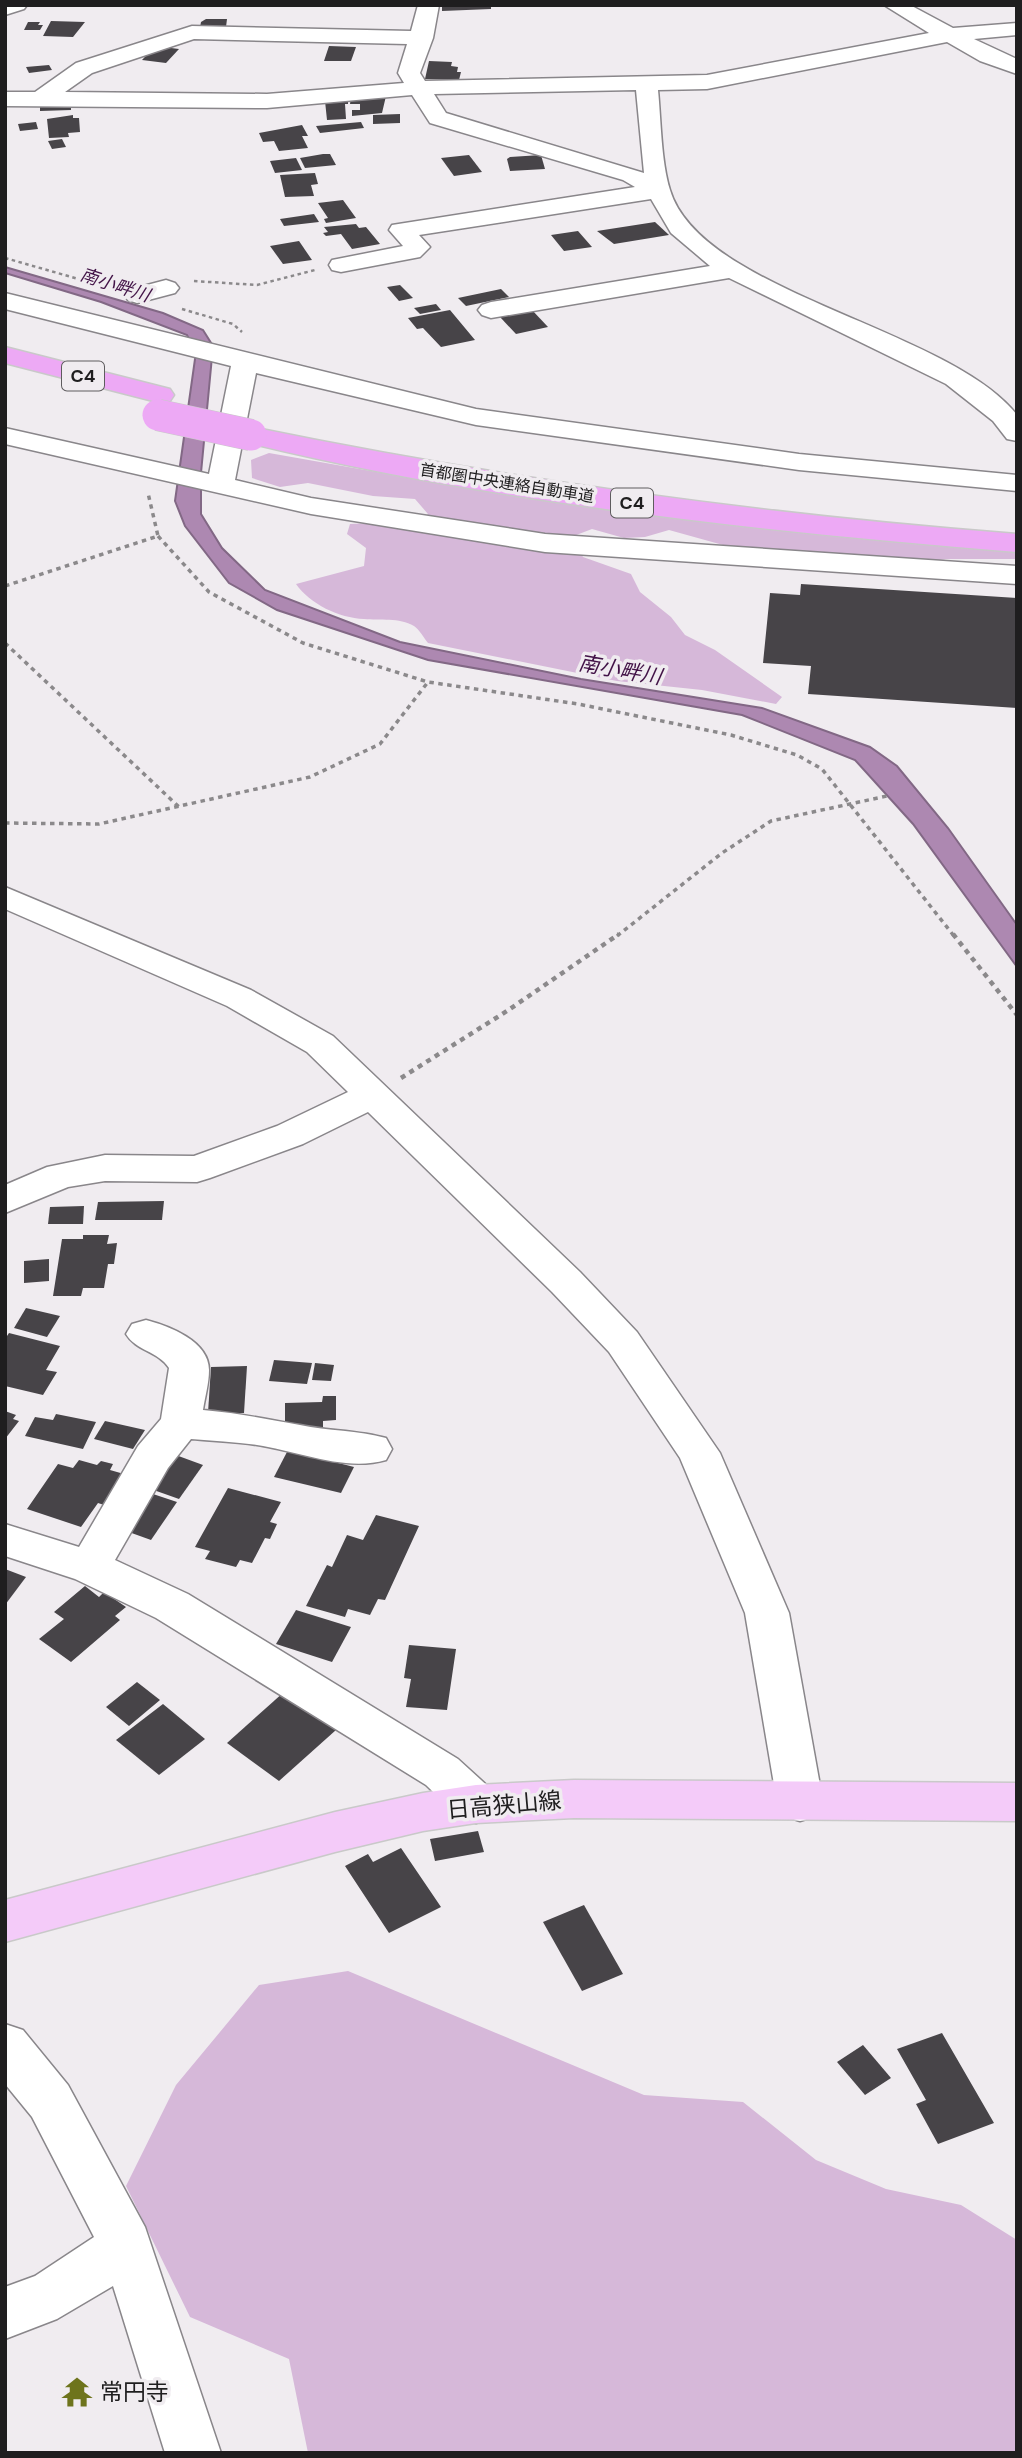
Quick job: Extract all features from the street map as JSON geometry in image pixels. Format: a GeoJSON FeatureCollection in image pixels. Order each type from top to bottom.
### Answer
{"type":"FeatureCollection","features":[{"type":"Feature","properties":{"kind":"highway","name":"首都圏中央連絡自動車道"},"geometry":{"type":"LineString","coordinates":[[5,355],[160,405]]}},
{"type":"Feature","properties":{"kind":"highway","name":"首都圏中央連絡自動車道"},"geometry":{"type":"LineString","coordinates":[[5,375],[252,425],[382,462],[608,500],[860,530],[1017,543]]}},
{"type":"Feature","properties":{"kind":"highway","name":"首都圏中央連絡自動車道"},"geometry":{"type":"LineString","coordinates":[[252,425],[603,477],[767,498],[1017,521]]}},
{"type":"Feature","properties":{"kind":"main road","name":"日高狭山線"},"geometry":{"type":"LineString","coordinates":[[5,1921],[335,1832],[423,1812],[476,1804],[575,1799],[1017,1802]]}},
{"type":"Feature","properties":{"kind":"street"},"geometry":{"type":"LineString","coordinates":[[5,9],[18,5]]}},
{"type":"Feature","properties":{"kind":"street"},"geometry":{"type":"LineString","coordinates":[[429,5],[422,38],[410,73],[438,118],[471,130],[599,163],[631,174],[658,191]]}},
{"type":"Feature","properties":{"kind":"street"},"geometry":{"type":"LineString","coordinates":[[894,5],[988,56],[1017,67]]}},
{"type":"Feature","properties":{"kind":"street"},"geometry":{"type":"LineString","coordinates":[[40,99],[84,68],[169,38],[189,24],[422,38]]}},
{"type":"Feature","properties":{"kind":"street"},"geometry":{"type":"LineString","coordinates":[[186,54],[189,24]]}},
{"type":"Feature","properties":{"kind":"street"},"geometry":{"type":"LineString","coordinates":[[5,99],[267,102],[419,88],[707,82],[951,35],[1017,29]]}},
{"type":"Feature","properties":{"kind":"street"},"geometry":{"type":"LineString","coordinates":[[128,33],[169,38]]}},
{"type":"Feature","properties":{"kind":"street"},"geometry":{"type":"LineString","coordinates":[[646,84],[658,191],[680,228],[702,249],[732,270],[955,378],[1003,415],[1017,433]]}},
{"type":"Feature","properties":{"kind":"street"},"geometry":{"type":"LineString","coordinates":[[341,265],[411,252],[418,247],[401,230],[658,191]]}},
{"type":"Feature","properties":{"kind":"street"},"geometry":{"type":"LineString","coordinates":[[491,310],[732,270]]}},
{"type":"Feature","properties":{"kind":"street"},"geometry":{"type":"LineString","coordinates":[[137,295],[166,288]]}},
{"type":"Feature","properties":{"kind":"street"},"geometry":{"type":"LineString","coordinates":[[5,301],[476,417],[799,462],[1017,483]]}},
{"type":"Feature","properties":{"kind":"street"},"geometry":{"type":"LineString","coordinates":[[221,483],[245,362]]}},
{"type":"Feature","properties":{"kind":"street"},"geometry":{"type":"LineString","coordinates":[[5,436],[221,483],[311,506],[545,543],[1017,575]]}},
{"type":"Feature","properties":{"kind":"street"},"geometry":{"type":"LineString","coordinates":[[5,897],[239,998],[320,1044],[371,1097],[566,1282],[623,1342],[699,1453],[767,1613],[800,1802]]}},
{"type":"Feature","properties":{"kind":"street"},"geometry":{"type":"LineString","coordinates":[[5,1200],[60,1176],[105,1168],[197,1169],[290,1135],[371,1097]]}},
{"type":"Feature","properties":{"kind":"street"},"geometry":{"type":"LineString","coordinates":[[90,1567],[121,1508],[153,1457],[181,1423],[188,1367],[178,1350],[146,1334]]}},
{"type":"Feature","properties":{"kind":"street"},"geometry":{"type":"LineString","coordinates":[[181,1423],[258,1430],[301,1441],[371,1449]]}},
{"type":"Feature","properties":{"kind":"street"},"geometry":{"type":"LineString","coordinates":[[5,1540],[90,1567],[172,1606],[352,1714],[442,1772],[476,1804]]}},
{"type":"Feature","properties":{"kind":"street"},"geometry":{"type":"LineString","coordinates":[[5,2046],[50,2101],[127,2245],[193,2453]]}},
{"type":"Feature","properties":{"kind":"street"},"geometry":{"type":"LineString","coordinates":[[5,2313],[24,2308],[71,2286],[127,2245]]}},
{"type":"Feature","properties":{"kind":"path"},"geometry":{"type":"LineString","coordinates":[[166,288],[194,281],[247,286],[280,282],[295,274],[341,265]]}},
{"type":"Feature","properties":{"kind":"path"},"geometry":{"type":"LineString","coordinates":[[150,468],[147,500],[158,536],[209,592],[291,637],[428,682],[578,704],[731,735],[797,755],[822,769],[1017,1015]]}},
{"type":"Feature","properties":{"kind":"path"},"geometry":{"type":"LineString","coordinates":[[5,586],[158,536]]}},
{"type":"Feature","properties":{"kind":"path"},"geometry":{"type":"LineString","coordinates":[[5,643],[178,807]]}},
{"type":"Feature","properties":{"kind":"path"},"geometry":{"type":"LineString","coordinates":[[5,823],[99,824],[310,777],[380,744],[428,682]]}},
{"type":"Feature","properties":{"kind":"path"},"geometry":{"type":"LineString","coordinates":[[371,1097],[508,1011],[597,950],[641,919],[722,853],[771,821],[887,796]]}},
{"type":"Feature","properties":{"kind":"shaded area"},"geometry":{"type":"Polygon","coordinates":[[[5,267],[163,313],[203,330],[213,346],[201,473],[201,514],[222,548],[265,590],[400,642],[581,679],[762,708],[870,747],[897,766],[948,828],[1017,925],[1017,967],[913,824],[855,760],[742,715],[428,660],[277,610],[229,583],[185,526],[175,501],[196,352],[187,335],[101,302],[5,273],[5,267]]]}},
{"type":"Feature","properties":{"kind":"shaded area"},"geometry":{"type":"Polygon","coordinates":[[[269,453],[530,499],[1017,548],[1017,559],[946,559],[923,563],[741,550],[669,530],[645,537],[624,538],[592,529],[571,537],[583,557],[631,574],[640,592],[671,617],[685,635],[715,650],[782,697],[776,704],[702,690],[617,681],[428,643],[418,629],[408,623],[354,618],[326,609],[309,598],[296,584],[364,566],[366,548],[347,534],[350,524],[375,523],[405,529],[428,514],[415,499],[373,496],[308,483],[280,487],[252,478],[251,460],[269,453]]]}},
{"type":"Feature","properties":{"kind":"shaded area"},"geometry":{"type":"Polygon","coordinates":[[[348,1971],[644,2095],[743,2102],[816,2160],[886,2189],[961,2205],[1017,2240],[1017,2453],[308,2453],[289,2359],[190,2317],[126,2186],[176,2085],[259,1985],[348,1971]]]}},
{"type":"Feature","properties":{"kind":"building"},"geometry":{"type":"Polygon","coordinates":[[[442,5],[491,5],[491,9],[442,11],[442,5]]]}},
{"type":"Feature","properties":{"kind":"building"},"geometry":{"type":"Polygon","coordinates":[[[206,19],[227,19],[226,27],[200,27],[201,22],[206,19]]]}},
{"type":"Feature","properties":{"kind":"building"},"geometry":{"type":"Polygon","coordinates":[[[51,21],[85,22],[73,37],[43,36],[51,21]]]}},
{"type":"Feature","properties":{"kind":"building"},"geometry":{"type":"Polygon","coordinates":[[[28,22],[40,22],[38,25],[43,25],[40,30],[24,30],[28,22]]]}},
{"type":"Feature","properties":{"kind":"building"},"geometry":{"type":"Polygon","coordinates":[[[155,46],[179,49],[166,63],[142,60],[155,46]]]}},
{"type":"Feature","properties":{"kind":"building"},"geometry":{"type":"Polygon","coordinates":[[[329,46],[356,47],[351,61],[324,61],[329,46]]]}},
{"type":"Feature","properties":{"kind":"building"},"geometry":{"type":"Polygon","coordinates":[[[429,61],[452,62],[451,66],[458,67],[457,72],[461,72],[459,80],[425,79],[429,61]]]}},
{"type":"Feature","properties":{"kind":"building"},"geometry":{"type":"Polygon","coordinates":[[[49,65],[52,70],[29,73],[26,67],[49,65]]]}},
{"type":"Feature","properties":{"kind":"building"},"geometry":{"type":"Polygon","coordinates":[[[386,96],[382,113],[352,116],[352,110],[360,110],[360,104],[350,104],[351,97],[386,96]]]}},
{"type":"Feature","properties":{"kind":"building"},"geometry":{"type":"Polygon","coordinates":[[[348,100],[348,104],[345,104],[346,119],[327,120],[325,101],[348,100]]]}},
{"type":"Feature","properties":{"kind":"building"},"geometry":{"type":"Polygon","coordinates":[[[71,102],[71,110],[40,111],[40,104],[71,102]]]}},
{"type":"Feature","properties":{"kind":"building"},"geometry":{"type":"Polygon","coordinates":[[[400,114],[400,123],[373,124],[373,115],[400,114]]]}},
{"type":"Feature","properties":{"kind":"building"},"geometry":{"type":"Polygon","coordinates":[[[73,115],[73,118],[79,118],[80,132],[68,133],[69,137],[49,138],[47,119],[73,115]]]}},
{"type":"Feature","properties":{"kind":"building"},"geometry":{"type":"Polygon","coordinates":[[[36,122],[38,129],[20,131],[18,124],[36,122]]]}},
{"type":"Feature","properties":{"kind":"building"},"geometry":{"type":"Polygon","coordinates":[[[361,122],[364,128],[320,133],[316,126],[361,122]]]}},
{"type":"Feature","properties":{"kind":"building"},"geometry":{"type":"Polygon","coordinates":[[[302,125],[308,136],[302,136],[308,148],[279,151],[274,141],[263,142],[259,133],[302,125]]]}},
{"type":"Feature","properties":{"kind":"building"},"geometry":{"type":"Polygon","coordinates":[[[62,139],[66,147],[52,149],[48,141],[62,139]]]}},
{"type":"Feature","properties":{"kind":"building"},"geometry":{"type":"Polygon","coordinates":[[[330,154],[336,165],[305,168],[300,158],[330,154]]]}},
{"type":"Feature","properties":{"kind":"building"},"geometry":{"type":"Polygon","coordinates":[[[469,155],[482,172],[454,176],[441,158],[469,155]]]}},
{"type":"Feature","properties":{"kind":"building"},"geometry":{"type":"Polygon","coordinates":[[[541,155],[545,169],[510,171],[507,159],[510,157],[541,155]]]}},
{"type":"Feature","properties":{"kind":"building"},"geometry":{"type":"Polygon","coordinates":[[[296,158],[302,170],[275,173],[270,161],[296,158]]]}},
{"type":"Feature","properties":{"kind":"building"},"geometry":{"type":"Polygon","coordinates":[[[315,173],[318,184],[311,185],[314,196],[285,197],[280,175],[315,173]]]}},
{"type":"Feature","properties":{"kind":"building"},"geometry":{"type":"Polygon","coordinates":[[[343,200],[356,218],[326,223],[324,219],[328,218],[318,203],[343,200]]]}},
{"type":"Feature","properties":{"kind":"building"},"geometry":{"type":"Polygon","coordinates":[[[314,214],[319,222],[284,226],[280,219],[314,214]]]}},
{"type":"Feature","properties":{"kind":"building"},"geometry":{"type":"Polygon","coordinates":[[[655,222],[669,235],[614,244],[597,231],[655,222]]]}},
{"type":"Feature","properties":{"kind":"building"},"geometry":{"type":"Polygon","coordinates":[[[356,224],[359,228],[366,227],[380,244],[352,249],[341,234],[326,236],[323,233],[328,232],[324,227],[356,224]]]}},
{"type":"Feature","properties":{"kind":"building"},"geometry":{"type":"Polygon","coordinates":[[[578,231],[592,247],[564,251],[551,235],[578,231]]]}},
{"type":"Feature","properties":{"kind":"building"},"geometry":{"type":"Polygon","coordinates":[[[299,241],[312,260],[283,264],[270,246],[299,241]]]}},
{"type":"Feature","properties":{"kind":"building"},"geometry":{"type":"Polygon","coordinates":[[[400,285],[413,298],[399,301],[387,287],[400,285]]]}},
{"type":"Feature","properties":{"kind":"building"},"geometry":{"type":"Polygon","coordinates":[[[501,289],[509,297],[466,306],[458,298],[501,289]]]}},
{"type":"Feature","properties":{"kind":"building"},"geometry":{"type":"Polygon","coordinates":[[[436,304],[441,310],[420,314],[414,308],[436,304]]]}},
{"type":"Feature","properties":{"kind":"building"},"geometry":{"type":"Polygon","coordinates":[[[450,310],[475,340],[441,347],[423,328],[417,329],[408,318],[450,310]]]}},
{"type":"Feature","properties":{"kind":"building"},"geometry":{"type":"Polygon","coordinates":[[[532,310],[548,327],[516,334],[500,317],[532,310]]]}},
{"type":"Feature","properties":{"kind":"building"},"geometry":{"type":"Polygon","coordinates":[[[801,584],[1017,598],[1017,708],[808,694],[811,666],[763,663],[770,593],[800,595],[801,584]]]}},
{"type":"Feature","properties":{"kind":"building"},"geometry":{"type":"Polygon","coordinates":[[[164,1201],[162,1220],[95,1220],[98,1202],[164,1201]]]}},
{"type":"Feature","properties":{"kind":"building"},"geometry":{"type":"Polygon","coordinates":[[[84,1206],[83,1224],[48,1224],[50,1207],[84,1206]]]}},
{"type":"Feature","properties":{"kind":"building"},"geometry":{"type":"Polygon","coordinates":[[[83,1235],[109,1235],[107,1244],[117,1243],[114,1264],[108,1264],[104,1288],[83,1288],[81,1296],[53,1296],[62,1239],[83,1239],[83,1235]]]}},
{"type":"Feature","properties":{"kind":"building"},"geometry":{"type":"Polygon","coordinates":[[[49,1259],[49,1281],[24,1283],[24,1261],[49,1259]]]}},
{"type":"Feature","properties":{"kind":"building"},"geometry":{"type":"Polygon","coordinates":[[[26,1308],[60,1316],[47,1337],[14,1328],[26,1308]]]}},
{"type":"Feature","properties":{"kind":"building"},"geometry":{"type":"Polygon","coordinates":[[[9,1333],[60,1346],[46,1370],[57,1372],[43,1395],[5,1386],[5,1339],[9,1333]]]}},
{"type":"Feature","properties":{"kind":"building"},"geometry":{"type":"Polygon","coordinates":[[[274,1360],[312,1363],[307,1384],[269,1381],[274,1360]]]}},
{"type":"Feature","properties":{"kind":"building"},"geometry":{"type":"Polygon","coordinates":[[[315,1363],[334,1365],[331,1381],[312,1380],[315,1363]]]}},
{"type":"Feature","properties":{"kind":"building"},"geometry":{"type":"Polygon","coordinates":[[[247,1366],[244,1413],[208,1413],[211,1367],[247,1366]]]}},
{"type":"Feature","properties":{"kind":"building"},"geometry":{"type":"Polygon","coordinates":[[[323,1396],[336,1396],[336,1420],[323,1421],[323,1427],[285,1428],[285,1403],[322,1402],[323,1396]]]}},
{"type":"Feature","properties":{"kind":"building"},"geometry":{"type":"Polygon","coordinates":[[[5,1411],[16,1415],[13,1419],[19,1421],[5,1439],[5,1411]]]}},
{"type":"Feature","properties":{"kind":"building"},"geometry":{"type":"Polygon","coordinates":[[[56,1414],[96,1422],[83,1449],[25,1436],[35,1417],[53,1420],[56,1414]]]}},
{"type":"Feature","properties":{"kind":"building"},"geometry":{"type":"Polygon","coordinates":[[[105,1421],[145,1430],[133,1449],[94,1439],[105,1421]]]}},
{"type":"Feature","properties":{"kind":"building"},"geometry":{"type":"Polygon","coordinates":[[[288,1450],[354,1467],[341,1493],[274,1477],[288,1450]]]}},
{"type":"Feature","properties":{"kind":"building"},"geometry":{"type":"Polygon","coordinates":[[[173,1454],[203,1465],[179,1499],[148,1488],[173,1454]]]}},
{"type":"Feature","properties":{"kind":"building"},"geometry":{"type":"Polygon","coordinates":[[[79,1460],[97,1465],[101,1461],[113,1464],[110,1470],[131,1476],[110,1507],[98,1503],[81,1527],[27,1509],[58,1464],[73,1468],[79,1460]]]}},
{"type":"Feature","properties":{"kind":"building"},"geometry":{"type":"Polygon","coordinates":[[[228,1488],[281,1502],[270,1522],[277,1524],[270,1539],[265,1538],[252,1563],[240,1560],[236,1567],[205,1559],[210,1551],[195,1547],[228,1488]]]}},
{"type":"Feature","properties":{"kind":"building"},"geometry":{"type":"Polygon","coordinates":[[[147,1492],[177,1502],[151,1540],[126,1531],[147,1492]]]}},
{"type":"Feature","properties":{"kind":"building"},"geometry":{"type":"Polygon","coordinates":[[[376,1515],[419,1526],[385,1600],[378,1599],[370,1615],[348,1609],[345,1617],[306,1606],[327,1565],[332,1567],[347,1535],[363,1540],[376,1515]]]}},
{"type":"Feature","properties":{"kind":"building"},"geometry":{"type":"Polygon","coordinates":[[[5,1569],[26,1577],[5,1605],[5,1569]]]}},
{"type":"Feature","properties":{"kind":"building"},"geometry":{"type":"Polygon","coordinates":[[[85,1586],[99,1597],[104,1592],[126,1607],[115,1616],[120,1620],[71,1662],[39,1639],[64,1619],[54,1612],[85,1586]]]}},
{"type":"Feature","properties":{"kind":"building"},"geometry":{"type":"Polygon","coordinates":[[[296,1610],[351,1627],[332,1662],[276,1644],[296,1610]]]}},
{"type":"Feature","properties":{"kind":"building"},"geometry":{"type":"Polygon","coordinates":[[[409,1645],[456,1649],[447,1710],[406,1707],[411,1679],[404,1678],[409,1645]]]}},
{"type":"Feature","properties":{"kind":"building"},"geometry":{"type":"Polygon","coordinates":[[[137,1682],[160,1700],[129,1726],[106,1707],[137,1682]]]}},
{"type":"Feature","properties":{"kind":"building"},"geometry":{"type":"Polygon","coordinates":[[[284,1692],[336,1730],[279,1781],[227,1743],[284,1692]]]}},
{"type":"Feature","properties":{"kind":"building"},"geometry":{"type":"Polygon","coordinates":[[[163,1704],[205,1739],[159,1775],[116,1740],[163,1704]]]}},
{"type":"Feature","properties":{"kind":"building"},"geometry":{"type":"Polygon","coordinates":[[[478,1831],[484,1852],[435,1861],[430,1839],[478,1831]]]}},
{"type":"Feature","properties":{"kind":"building"},"geometry":{"type":"Polygon","coordinates":[[[401,1848],[441,1907],[389,1933],[345,1866],[368,1854],[373,1862],[401,1848]]]}},
{"type":"Feature","properties":{"kind":"building"},"geometry":{"type":"Polygon","coordinates":[[[584,1905],[623,1974],[582,1991],[543,1922],[584,1905]]]}},
{"type":"Feature","properties":{"kind":"building"},"geometry":{"type":"Polygon","coordinates":[[[942,2033],[994,2123],[938,2144],[916,2104],[926,2100],[897,2049],[942,2033]]]}},
{"type":"Feature","properties":{"kind":"building"},"geometry":{"type":"Polygon","coordinates":[[[863,2045],[891,2078],[865,2095],[837,2062],[863,2045]]]}},
{"type":"Feature","properties":{"kind":"place","name":"常円寺"},"geometry":{"type":"Point","coordinates":[77,2392]}},
{"type":"Feature","properties":{"kind":"water label","name":"南小畔川"},"geometry":{"type":"Point","coordinates":[115,285]}},
{"type":"Feature","properties":{"kind":"water label","name":"南小畔川"},"geometry":{"type":"Point","coordinates":[620,670]}}]}
